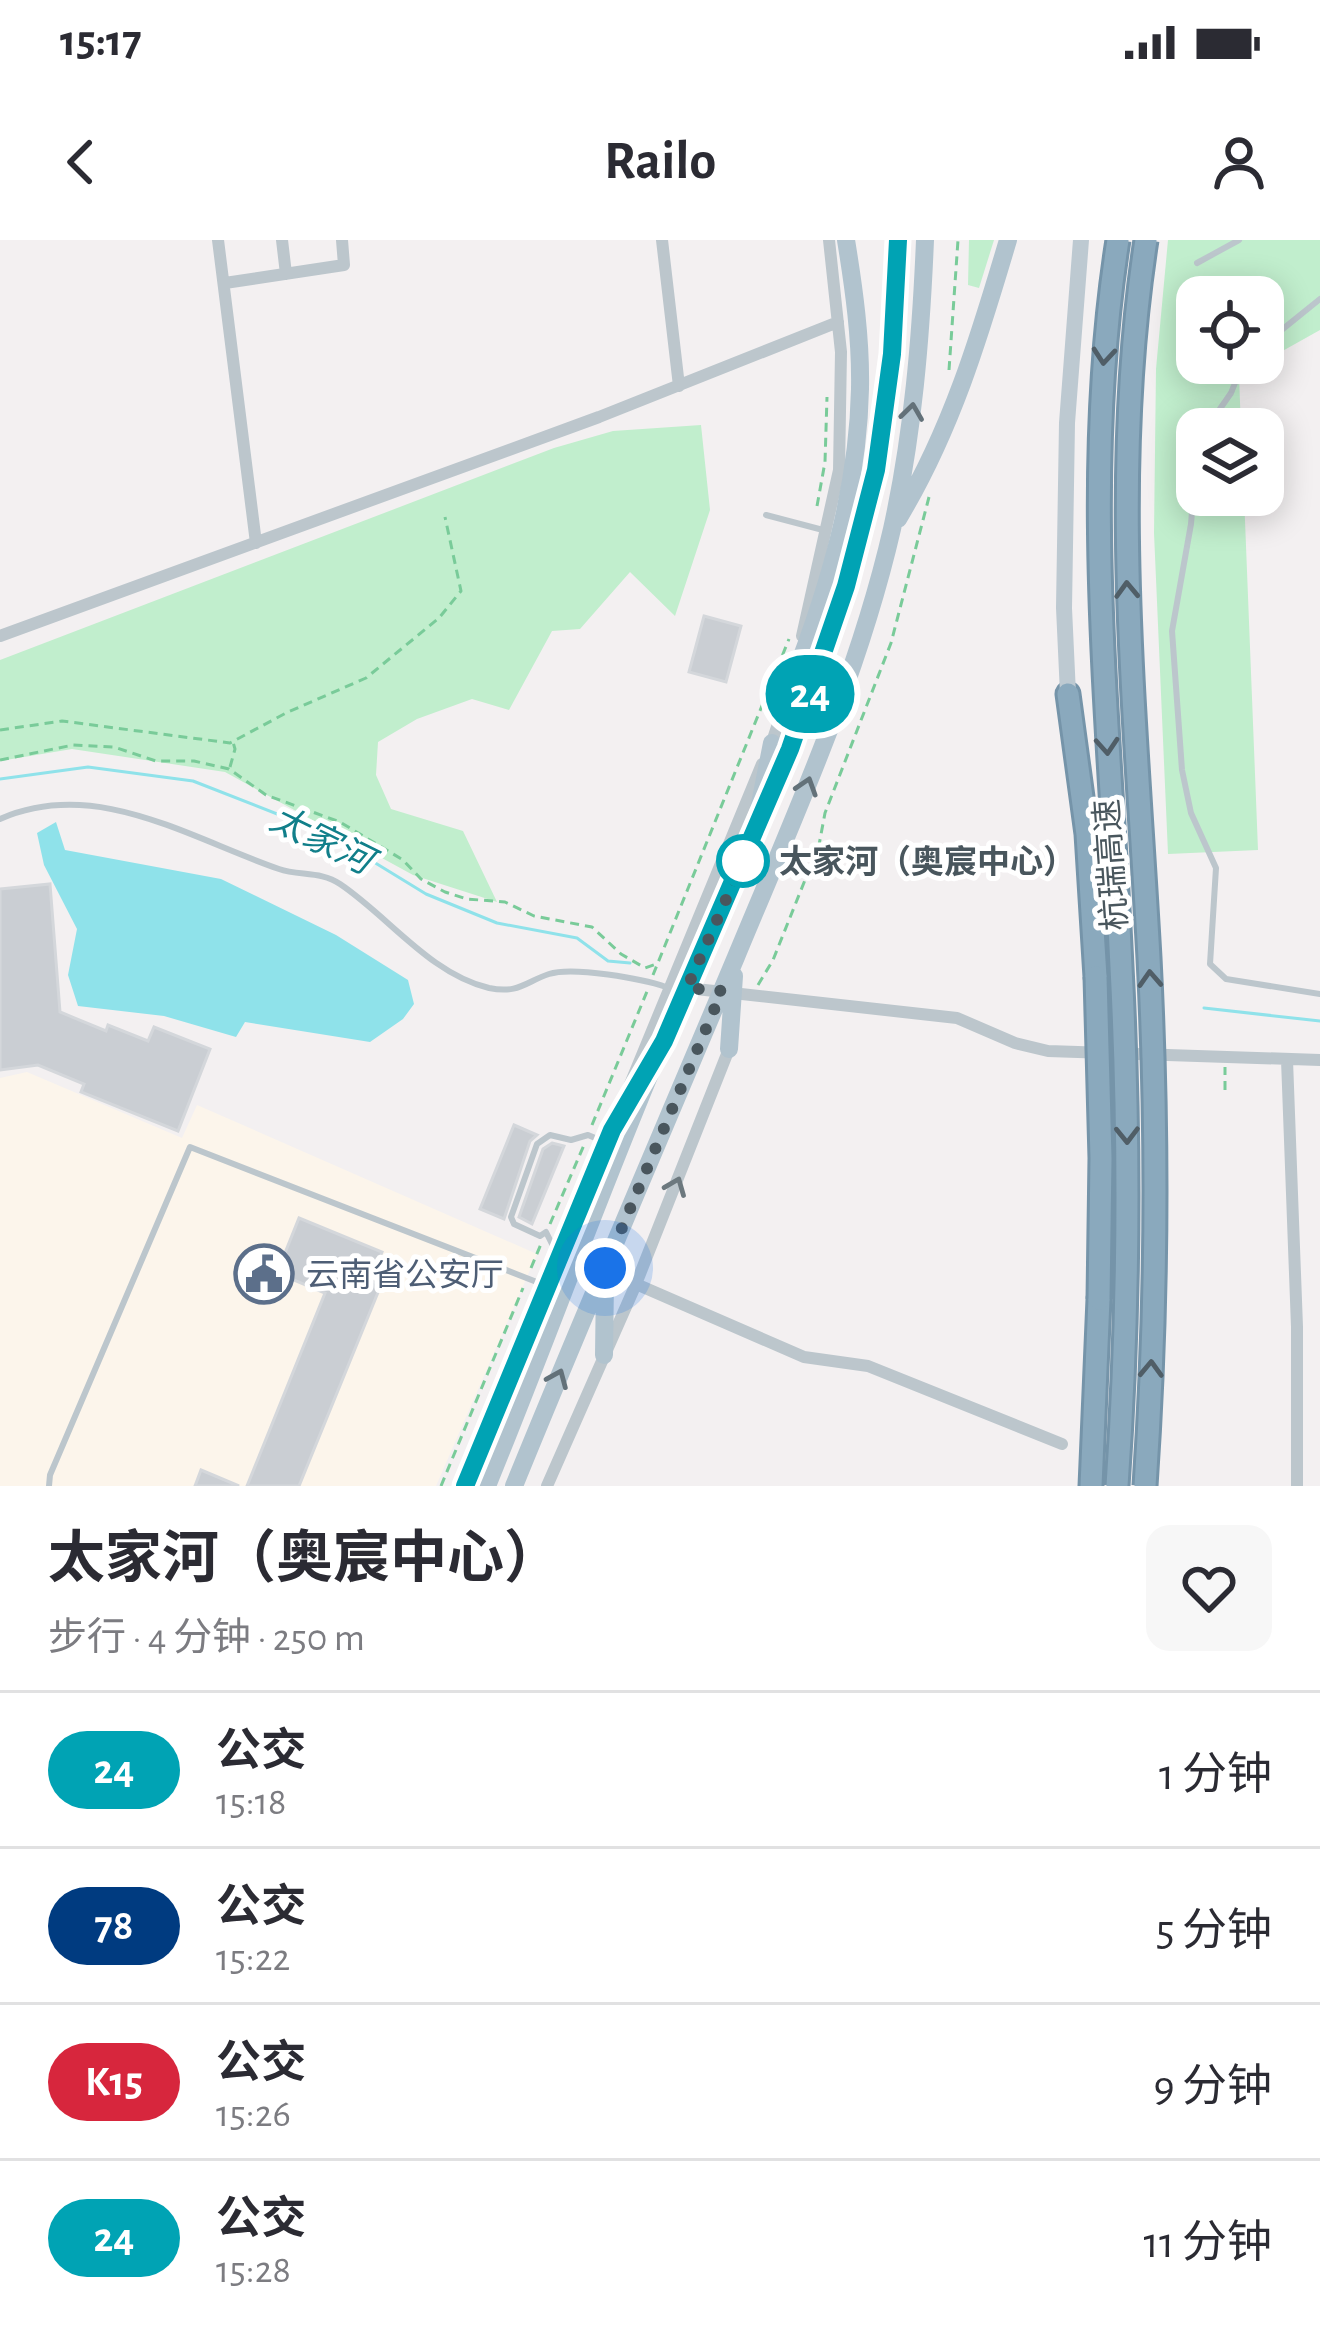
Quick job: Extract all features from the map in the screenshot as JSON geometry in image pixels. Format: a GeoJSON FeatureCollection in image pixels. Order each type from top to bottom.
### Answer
{"type":"FeatureCollection","features":[{"type":"Feature","properties":{"kind":"highway","name":"杭瑞高速"},"geometry":{"type":"LineString","coordinates":[[1117,1486],[1126,1109],[1100,616],[1098,490],[1102,383],[1118,240]]}},
{"type":"Feature","properties":{"kind":"highway","name":"杭瑞高速"},"geometry":{"type":"LineString","coordinates":[[1145,1486],[1154,1282],[1154,1086],[1128,616],[1126,491],[1131,369],[1146,240]]}},
{"type":"Feature","properties":{"kind":"highway"},"geometry":{"type":"LineString","coordinates":[[1068,694],[1087,834],[1096,977],[1101,1224],[1091,1486]]}},
{"type":"Feature","properties":{"kind":"main road"},"geometry":{"type":"LineString","coordinates":[[794,680],[827,584],[852,470],[860,362],[846,240]]}},
{"type":"Feature","properties":{"kind":"main road"},"geometry":{"type":"LineString","coordinates":[[487,1486],[664,1041],[678,988],[756,832],[822,659],[876,470],[892,354],[898,240]]}},
{"type":"Feature","properties":{"kind":"main road"},"geometry":{"type":"LineString","coordinates":[[514,1486],[728,991],[736,957],[849,675],[892,531],[913,409],[925,240]]}},
{"type":"Feature","properties":{"kind":"main road"},"geometry":{"type":"LineString","coordinates":[[892,531],[920,484],[961,393],[1008,240]]}},
{"type":"Feature","properties":{"kind":"main road"},"geometry":{"type":"LineString","coordinates":[[1068,694],[1066,452],[1081,240]]}},
{"type":"Feature","properties":{"kind":"main road"},"geometry":{"type":"LineString","coordinates":[[756,832],[772,743]]}},
{"type":"Feature","properties":{"kind":"main road"},"geometry":{"type":"LineString","coordinates":[[728,991],[729,1049]]}},
{"type":"Feature","properties":{"kind":"main road"},"geometry":{"type":"LineString","coordinates":[[612,1130],[664,1041]]}},
{"type":"Feature","properties":{"kind":"main road"},"geometry":{"type":"LineString","coordinates":[[604,1354],[605,1268]]}},
{"type":"Feature","properties":{"kind":"street"},"geometry":{"type":"LineString","coordinates":[[218,240],[256,543]]}},
{"type":"Feature","properties":{"kind":"street"},"geometry":{"type":"LineString","coordinates":[[282,240],[286,274]]}},
{"type":"Feature","properties":{"kind":"street"},"geometry":{"type":"LineString","coordinates":[[224,283],[344,265],[342,240]]}},
{"type":"Feature","properties":{"kind":"street"},"geometry":{"type":"LineString","coordinates":[[662,240],[679,386]]}},
{"type":"Feature","properties":{"kind":"street"},"geometry":{"type":"LineString","coordinates":[[465,1486],[612,1130],[678,988],[794,680],[820,529],[839,470],[842,386],[830,240]]}},
{"type":"Feature","properties":{"kind":"street"},"geometry":{"type":"LineString","coordinates":[[0,636],[679,386],[838,322]]}},
{"type":"Feature","properties":{"kind":"street"},"geometry":{"type":"LineString","coordinates":[[678,988],[956,1018],[1015,1043],[1048,1051],[1320,1060]]}},
{"type":"Feature","properties":{"kind":"street"},"geometry":{"type":"LineString","coordinates":[[547,1486],[636,1284],[729,1049]]}},
{"type":"Feature","properties":{"kind":"street"},"geometry":{"type":"LineString","coordinates":[[1287,1060],[1302,1485]]}},
{"type":"Feature","properties":{"kind":"street"},"geometry":{"type":"LineString","coordinates":[[636,1284],[804,1358],[868,1366],[1062,1444]]}},
{"type":"Feature","properties":{"kind":"lane"},"geometry":{"type":"LineString","coordinates":[[1197,263],[1239,240]]}},
{"type":"Feature","properties":{"kind":"lane"},"geometry":{"type":"LineString","coordinates":[[1284,328],[1320,299]]}},
{"type":"Feature","properties":{"kind":"lane"},"geometry":{"type":"LineString","coordinates":[[766,515],[820,529]]}},
{"type":"Feature","properties":{"kind":"lane"},"geometry":{"type":"LineString","coordinates":[[1192,516],[1172,631],[1182,770],[1191,813],[1216,868],[1210,964],[1226,979],[1320,994]]}},
{"type":"Feature","properties":{"kind":"lane"},"geometry":{"type":"LineString","coordinates":[[0,819],[30,808],[98,804],[287,872],[327,876],[444,966],[486,987],[512,990],[565,972],[678,988]]}},
{"type":"Feature","properties":{"kind":"lane"},"geometry":{"type":"LineString","coordinates":[[559,1258],[547,1232],[540,1236],[514,1224],[511,1217],[537,1144],[550,1135],[571,1140],[588,1135],[600,1140],[612,1130]]}},
{"type":"Feature","properties":{"kind":"lane"},"geometry":{"type":"LineString","coordinates":[[49,1486],[190,1147],[547,1286]]}},
{"type":"Feature","properties":{"kind":"path"},"geometry":{"type":"LineString","coordinates":[[950,369],[958,240]]}},
{"type":"Feature","properties":{"kind":"path"},"geometry":{"type":"LineString","coordinates":[[820,529],[827,392]]}},
{"type":"Feature","properties":{"kind":"path"},"geometry":{"type":"LineString","coordinates":[[754,993],[819,845],[825,813],[867,712],[891,643],[930,492]]}},
{"type":"Feature","properties":{"kind":"path"},"geometry":{"type":"LineString","coordinates":[[0,730],[62,721],[233,742],[286,712],[366,678],[439,618],[461,591],[446,517]]}},
{"type":"Feature","properties":{"kind":"path"},"geometry":{"type":"LineString","coordinates":[[441,1486],[792,628]]}},
{"type":"Feature","properties":{"kind":"path"},"geometry":{"type":"LineString","coordinates":[[229,769],[236,749],[233,742]]}},
{"type":"Feature","properties":{"kind":"path"},"geometry":{"type":"LineString","coordinates":[[0,760],[73,745],[114,747],[156,761],[194,761],[229,769],[266,794],[340,822],[445,892],[505,902],[534,916],[592,927],[621,954],[646,968],[658,964]]}},
{"type":"Feature","properties":{"kind":"path"},"geometry":{"type":"LineString","coordinates":[[1225,1090],[1226,1058]]}},
{"type":"Feature","properties":{"kind":"shaded area","name":"云南省公安厅"},"geometry":{"type":"Polygon","coordinates":[[[27,1072],[182,1138],[197,1105],[537,1254],[436,1486],[0,1486],[0,1078],[27,1072]]]}},
{"type":"Feature","properties":{"kind":"green space"},"geometry":{"type":"Polygon","coordinates":[[[969,240],[994,240],[979,288],[968,285],[969,240]]]}},
{"type":"Feature","properties":{"kind":"green space"},"geometry":{"type":"Polygon","coordinates":[[[1168,240],[1320,240],[1320,330],[1284,350],[1284,276],[1176,276],[1176,384],[1239,384],[1240,408],[1176,408],[1176,516],[1245,516],[1258,850],[1168,854],[1154,533],[1156,369],[1168,240]]]}},
{"type":"Feature","properties":{"kind":"green space"},"geometry":{"type":"Polygon","coordinates":[[[701,425],[710,510],[675,616],[630,572],[580,629],[552,631],[509,710],[472,699],[417,719],[378,742],[376,775],[391,809],[463,831],[497,902],[413,875],[225,772],[72,749],[0,761],[0,660],[554,448],[613,431],[701,425]]]}},
{"type":"Feature","properties":{"kind":"water"},"geometry":{"type":"Polygon","coordinates":[[[56,822],[65,850],[221,879],[336,935],[408,980],[414,1004],[403,1019],[370,1042],[245,1022],[236,1037],[164,1016],[78,1006],[68,975],[77,929],[44,865],[37,833],[56,822]]]}},
{"type":"Feature","properties":{"kind":"building"},"geometry":{"type":"Polygon","coordinates":[[[704,616],[741,626],[726,682],[689,672],[704,616]]]}},
{"type":"Feature","properties":{"kind":"building"},"geometry":{"type":"Polygon","coordinates":[[[50,884],[60,1012],[106,1031],[108,1025],[148,1041],[154,1027],[210,1049],[178,1131],[81,1092],[84,1084],[38,1065],[0,1070],[0,889],[50,884]]]}},
{"type":"Feature","properties":{"kind":"building"},"geometry":{"type":"Polygon","coordinates":[[[514,1125],[537,1135],[530,1141],[504,1219],[480,1209],[514,1125]]]}},
{"type":"Feature","properties":{"kind":"building"},"geometry":{"type":"Polygon","coordinates":[[[552,1143],[564,1146],[532,1224],[519,1217],[543,1149],[552,1143]]]}},
{"type":"Feature","properties":{"kind":"building"},"geometry":{"type":"Polygon","coordinates":[[[299,1218],[382,1252],[370,1280],[381,1285],[299,1486],[247,1486],[325,1293],[277,1273],[299,1218]]]}},
{"type":"Feature","properties":{"kind":"building"},"geometry":{"type":"Polygon","coordinates":[[[201,1470],[239,1486],[195,1486],[201,1470]]]}},
{"type":"Feature","properties":{"kind":"waterway","name":"太家河"},"geometry":{"type":"LineString","coordinates":[[0,779],[88,767],[193,781],[328,834],[426,894],[497,923],[577,938],[608,961],[630,963]]}},
{"type":"Feature","properties":{"kind":"waterway","name":"太家河"},"geometry":{"type":"LineString","coordinates":[[1204,1008],[1320,1021]]}},
{"type":"Feature","properties":{"kind":"bus line","name":"24"},"geometry":{"type":"LineString","coordinates":[[465,1486],[612,1130],[664,1041],[790,749],[846,586],[876,470],[892,354],[898,240]]}},
{"type":"Feature","properties":{"kind":"place","name":"太家河（奥宸中心）"},"geometry":{"type":"Point","coordinates":[743,861]}},
{"type":"Feature","properties":{"kind":"place","name":"云南省公安厅"},"geometry":{"type":"Point","coordinates":[264,1274]}},
{"type":"Feature","properties":{"kind":"route"},"geometry":{"type":"LineString","coordinates":[[605,1268],[722,991],[687,988],[743,861]]}}]}
